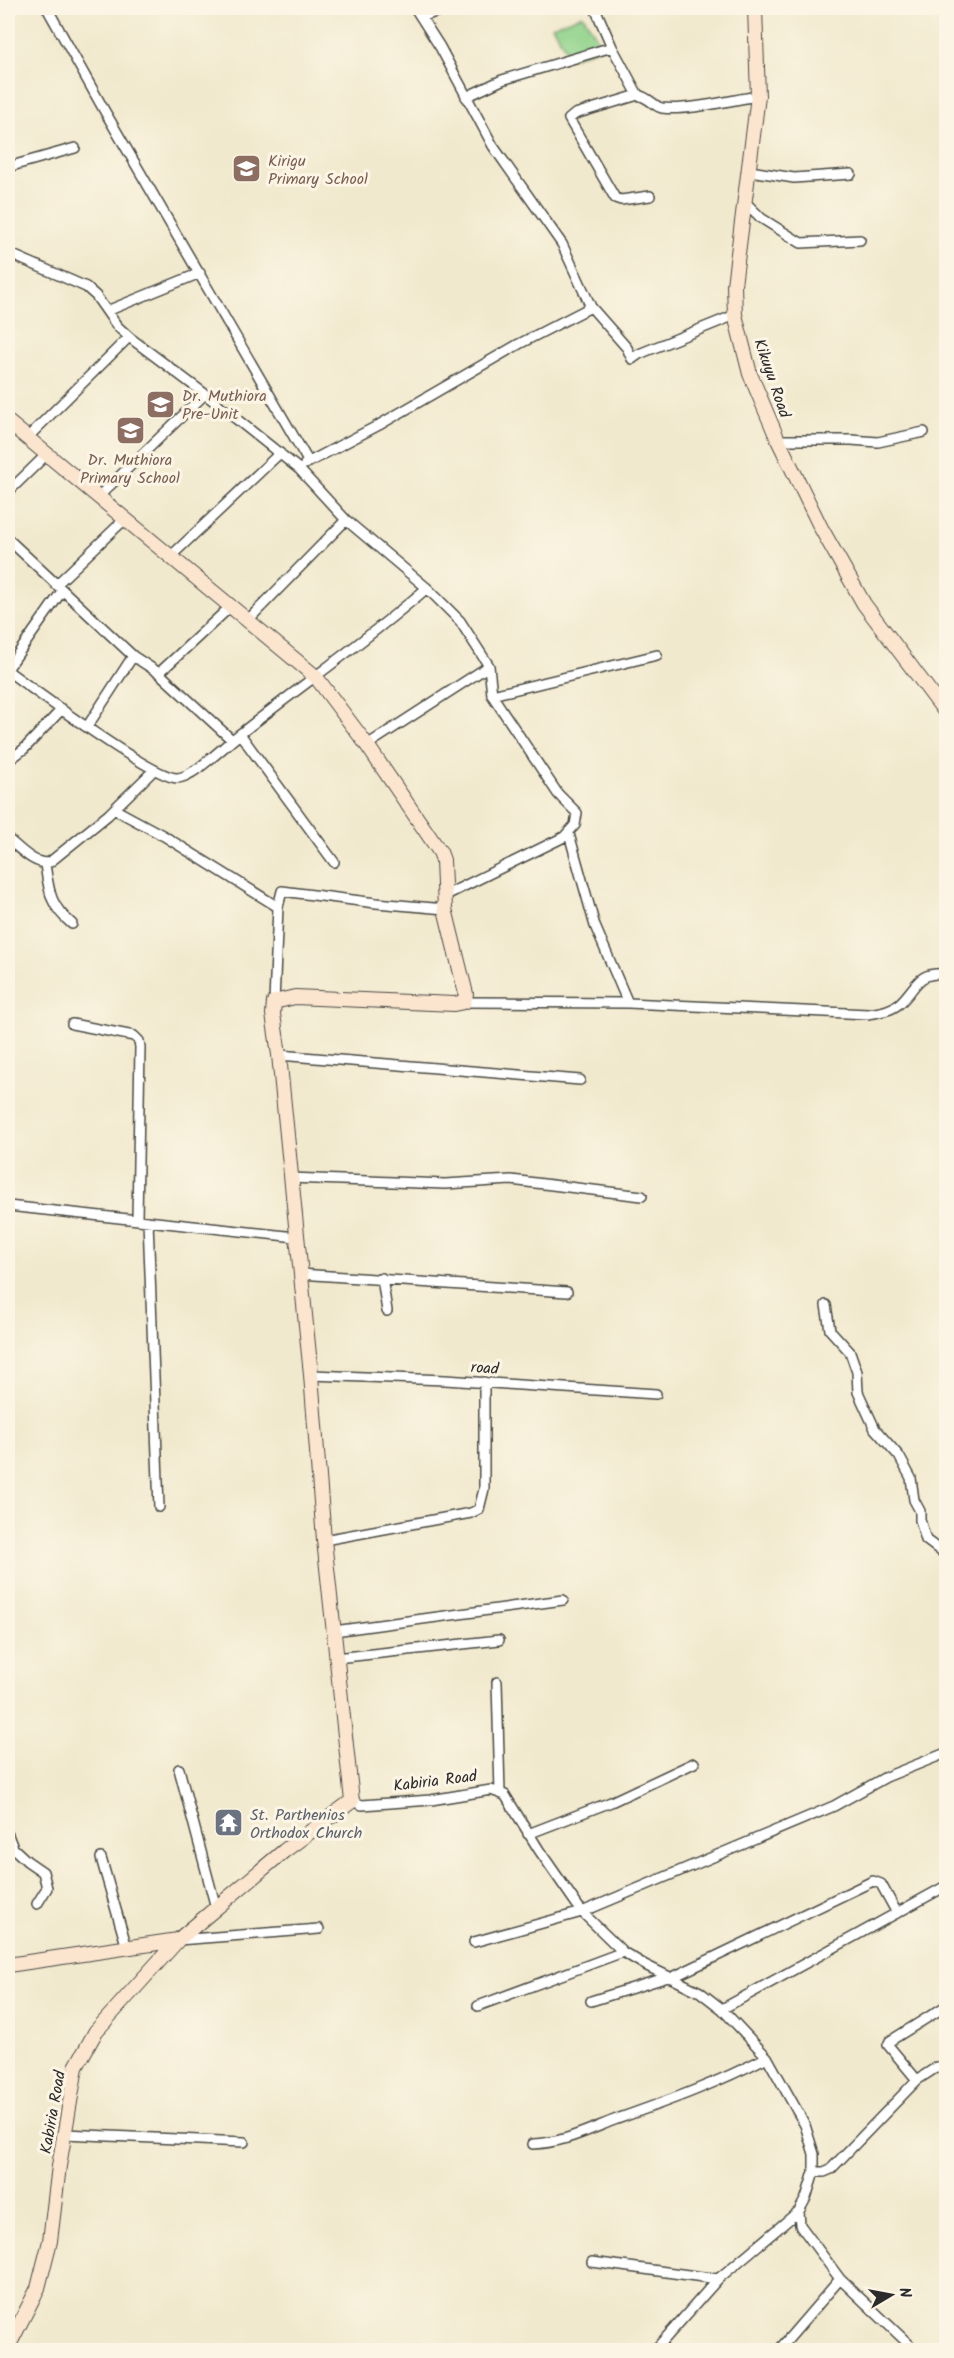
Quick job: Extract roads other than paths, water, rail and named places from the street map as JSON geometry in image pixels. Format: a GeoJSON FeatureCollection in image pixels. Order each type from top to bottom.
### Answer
{"type":"FeatureCollection","features":[{"type":"Feature","properties":{"kind":"main road","name":"Kikuyu Road"},"geometry":{"type":"LineString","coordinates":[[755,8],[758,96],[734,285],[735,315],[750,374],[777,440],[821,528],[864,604],[946,712]]}},
{"type":"Feature","properties":{"kind":"main road"},"geometry":{"type":"LineString","coordinates":[[8,422],[316,677],[367,745],[440,852],[443,860],[445,902],[466,994],[464,1002],[454,1004],[295,997],[274,1002],[273,1014],[311,1375],[324,1540],[352,1801]]}},
{"type":"Feature","properties":{"kind":"main road","name":"Kabiria Road"},"geometry":{"type":"LineString","coordinates":[[8,2347],[38,2288],[50,2241],[64,2134],[76,2067],[96,2031],[178,1940],[284,1851],[352,1801]]}},
{"type":"Feature","properties":{"kind":"main road"},"geometry":{"type":"LineString","coordinates":[[8,1965],[178,1940]]}},
{"type":"Feature","properties":{"kind":"street"},"geometry":{"type":"LineString","coordinates":[[47,8],[308,461]]}},
{"type":"Feature","properties":{"kind":"street"},"geometry":{"type":"LineString","coordinates":[[415,8],[440,47],[493,146],[562,244],[591,307],[627,348],[632,359],[735,315]]}},
{"type":"Feature","properties":{"kind":"street"},"geometry":{"type":"LineString","coordinates":[[421,17],[447,8]]}},
{"type":"Feature","properties":{"kind":"street"},"geometry":{"type":"LineString","coordinates":[[595,8],[612,47],[638,95]]}},
{"type":"Feature","properties":{"kind":"street"},"geometry":{"type":"LineString","coordinates":[[699,8],[705,8]]}},
{"type":"Feature","properties":{"kind":"street"},"geometry":{"type":"LineString","coordinates":[[466,97],[502,80],[612,47]]}},
{"type":"Feature","properties":{"kind":"street"},"geometry":{"type":"LineString","coordinates":[[650,196],[621,200],[615,198],[569,119],[574,114],[638,95],[649,98],[661,108],[686,107],[758,96]]}},
{"type":"Feature","properties":{"kind":"street"},"geometry":{"type":"LineString","coordinates":[[8,167],[75,148]]}},
{"type":"Feature","properties":{"kind":"street"},"geometry":{"type":"LineString","coordinates":[[750,171],[794,178],[851,174]]}},
{"type":"Feature","properties":{"kind":"street"},"geometry":{"type":"LineString","coordinates":[[745,202],[761,218],[801,243],[860,240]]}},
{"type":"Feature","properties":{"kind":"street"},"geometry":{"type":"LineString","coordinates":[[8,254],[86,287],[129,337],[280,453],[346,520],[427,588],[460,621],[489,666],[492,695],[558,794],[577,813],[575,825],[569,834],[445,902],[376,903],[285,890],[280,893],[274,1002]]}},
{"type":"Feature","properties":{"kind":"street"},"geometry":{"type":"LineString","coordinates":[[107,311],[200,273]]}},
{"type":"Feature","properties":{"kind":"street"},"geometry":{"type":"LineString","coordinates":[[299,470],[308,461],[379,425],[479,367],[591,307]]}},
{"type":"Feature","properties":{"kind":"street"},"geometry":{"type":"LineString","coordinates":[[27,438],[129,337]]}},
{"type":"Feature","properties":{"kind":"street"},"geometry":{"type":"LineString","coordinates":[[98,497],[205,394]]}},
{"type":"Feature","properties":{"kind":"street"},"geometry":{"type":"LineString","coordinates":[[777,440],[878,442],[924,432]]}},
{"type":"Feature","properties":{"kind":"street"},"geometry":{"type":"LineString","coordinates":[[170,557],[280,453]]}},
{"type":"Feature","properties":{"kind":"street"},"geometry":{"type":"LineString","coordinates":[[8,492],[46,455]]}},
{"type":"Feature","properties":{"kind":"street"},"geometry":{"type":"LineString","coordinates":[[125,519],[59,588],[8,670],[87,727],[154,770],[176,778],[195,769],[378,631],[427,588]]}},
{"type":"Feature","properties":{"kind":"street"},"geometry":{"type":"LineString","coordinates":[[247,621],[346,520]]}},
{"type":"Feature","properties":{"kind":"street"},"geometry":{"type":"LineString","coordinates":[[8,539],[134,656],[159,673],[236,737],[334,862]]}},
{"type":"Feature","properties":{"kind":"street"},"geometry":{"type":"LineString","coordinates":[[159,673],[230,607]]}},
{"type":"Feature","properties":{"kind":"street"},"geometry":{"type":"LineString","coordinates":[[492,695],[657,655]]}},
{"type":"Feature","properties":{"kind":"street"},"geometry":{"type":"LineString","coordinates":[[87,727],[134,656]]}},
{"type":"Feature","properties":{"kind":"street"},"geometry":{"type":"LineString","coordinates":[[367,745],[489,666]]}},
{"type":"Feature","properties":{"kind":"street"},"geometry":{"type":"LineString","coordinates":[[8,761],[24,749],[62,709]]}},
{"type":"Feature","properties":{"kind":"street"},"geometry":{"type":"LineString","coordinates":[[45,864],[58,856],[114,809],[154,770]]}},
{"type":"Feature","properties":{"kind":"street"},"geometry":{"type":"LineString","coordinates":[[114,809],[278,907]]}},
{"type":"Feature","properties":{"kind":"street"},"geometry":{"type":"LineString","coordinates":[[569,834],[595,926],[628,1003]]}},
{"type":"Feature","properties":{"kind":"street"},"geometry":{"type":"LineString","coordinates":[[8,839],[45,864],[50,899],[59,913],[72,924]]}},
{"type":"Feature","properties":{"kind":"street"},"geometry":{"type":"LineString","coordinates":[[464,1002],[628,1003],[868,1014],[887,1011],[900,1003],[917,981],[926,975],[946,974]]}},
{"type":"Feature","properties":{"kind":"street"},"geometry":{"type":"LineString","coordinates":[[72,1024],[134,1036],[139,1041],[137,1220]]}},
{"type":"Feature","properties":{"kind":"street"},"geometry":{"type":"LineString","coordinates":[[279,1055],[580,1080]]}},
{"type":"Feature","properties":{"kind":"street"},"geometry":{"type":"LineString","coordinates":[[290,1178],[445,1184],[511,1180],[642,1196]]}},
{"type":"Feature","properties":{"kind":"street"},"geometry":{"type":"LineString","coordinates":[[8,1206],[296,1237]]}},
{"type":"Feature","properties":{"kind":"street"},"geometry":{"type":"LineString","coordinates":[[148,1221],[159,1507]]}},
{"type":"Feature","properties":{"kind":"street"},"geometry":{"type":"LineString","coordinates":[[300,1274],[567,1292]]}},
{"type":"Feature","properties":{"kind":"street"},"geometry":{"type":"LineString","coordinates":[[382,1278],[387,1311]]}},
{"type":"Feature","properties":{"kind":"street"},"geometry":{"type":"LineString","coordinates":[[826,1305],[830,1330],[850,1352],[857,1372],[858,1392],[875,1429],[899,1456],[911,1479],[914,1500],[920,1511],[920,1520],[926,1540],[946,1555]]}},
{"type":"Feature","properties":{"kind":"street","name":"road"},"geometry":{"type":"LineString","coordinates":[[311,1375],[484,1382],[656,1395]]}},
{"type":"Feature","properties":{"kind":"street"},"geometry":{"type":"LineString","coordinates":[[324,1540],[471,1513],[479,1509],[484,1489],[484,1382]]}},
{"type":"Feature","properties":{"kind":"street"},"geometry":{"type":"LineString","coordinates":[[334,1631],[563,1600]]}},
{"type":"Feature","properties":{"kind":"street"},"geometry":{"type":"LineString","coordinates":[[336,1658],[498,1640]]}},
{"type":"Feature","properties":{"kind":"street"},"geometry":{"type":"LineString","coordinates":[[497,1682],[500,1792]]}},
{"type":"Feature","properties":{"kind":"street"},"geometry":{"type":"LineString","coordinates":[[474,1942],[582,1912],[834,1806],[886,1777],[946,1753]]}},
{"type":"Feature","properties":{"kind":"street"},"geometry":{"type":"LineString","coordinates":[[528,1834],[610,1802],[694,1763]]}},
{"type":"Feature","properties":{"kind":"street"},"geometry":{"type":"LineString","coordinates":[[179,1769],[216,1908]]}},
{"type":"Feature","properties":{"kind":"street","name":"Kabiria Road"},"geometry":{"type":"LineString","coordinates":[[352,1801],[362,1805],[431,1800],[491,1790],[505,1795],[528,1834],[582,1912],[623,1952],[700,1992],[722,2009],[767,2057],[805,2125],[814,2154],[814,2172],[800,2211]]}},
{"type":"Feature","properties":{"kind":"street"},"geometry":{"type":"LineString","coordinates":[[8,1836],[13,1848],[27,1862],[43,1872],[47,1888],[37,1904]]}},
{"type":"Feature","properties":{"kind":"street"},"geometry":{"type":"LineString","coordinates":[[101,1858],[127,1948]]}},
{"type":"Feature","properties":{"kind":"street"},"geometry":{"type":"LineString","coordinates":[[591,2001],[669,1977],[873,1881],[880,1884],[897,1913]]}},
{"type":"Feature","properties":{"kind":"street"},"geometry":{"type":"LineString","coordinates":[[722,2009],[946,1886]]}},
{"type":"Feature","properties":{"kind":"street"},"geometry":{"type":"LineString","coordinates":[[178,1940],[319,1929]]}},
{"type":"Feature","properties":{"kind":"street"},"geometry":{"type":"LineString","coordinates":[[478,2006],[623,1952]]}},
{"type":"Feature","properties":{"kind":"street"},"geometry":{"type":"LineString","coordinates":[[917,2080],[888,2045],[890,2041],[946,2006]]}},
{"type":"Feature","properties":{"kind":"street"},"geometry":{"type":"LineString","coordinates":[[533,2144],[553,2143],[570,2138],[696,2090],[767,2057]]}},
{"type":"Feature","properties":{"kind":"street"},"geometry":{"type":"LineString","coordinates":[[814,2172],[831,2169],[917,2080],[937,2067],[946,2067]]}},
{"type":"Feature","properties":{"kind":"street"},"geometry":{"type":"LineString","coordinates":[[64,2134],[244,2142]]}},
{"type":"Feature","properties":{"kind":"street"},"geometry":{"type":"LineString","coordinates":[[655,2350],[718,2279],[800,2211]]}},
{"type":"Feature","properties":{"kind":"street"},"geometry":{"type":"LineString","coordinates":[[800,2211],[800,2225],[840,2279],[909,2348]]}},
{"type":"Feature","properties":{"kind":"street"},"geometry":{"type":"LineString","coordinates":[[592,2262],[718,2279]]}},
{"type":"Feature","properties":{"kind":"street"},"geometry":{"type":"LineString","coordinates":[[779,2350],[840,2279]]}},
{"type":"Feature","properties":{"kind":"place","name":"Kirigu Primary School"},"geometry":{"type":"Point","coordinates":[247,169]}},
{"type":"Feature","properties":{"kind":"place","name":"Dr. Muthiora Pre-Unit"},"geometry":{"type":"Point","coordinates":[161,404]}},
{"type":"Feature","properties":{"kind":"place","name":"Dr. Muthiora Primary School"},"geometry":{"type":"Point","coordinates":[130,431]}},
{"type":"Feature","properties":{"kind":"place","name":"St. Parthenios Orthodox Church"},"geometry":{"type":"Point","coordinates":[229,1823]}}]}
